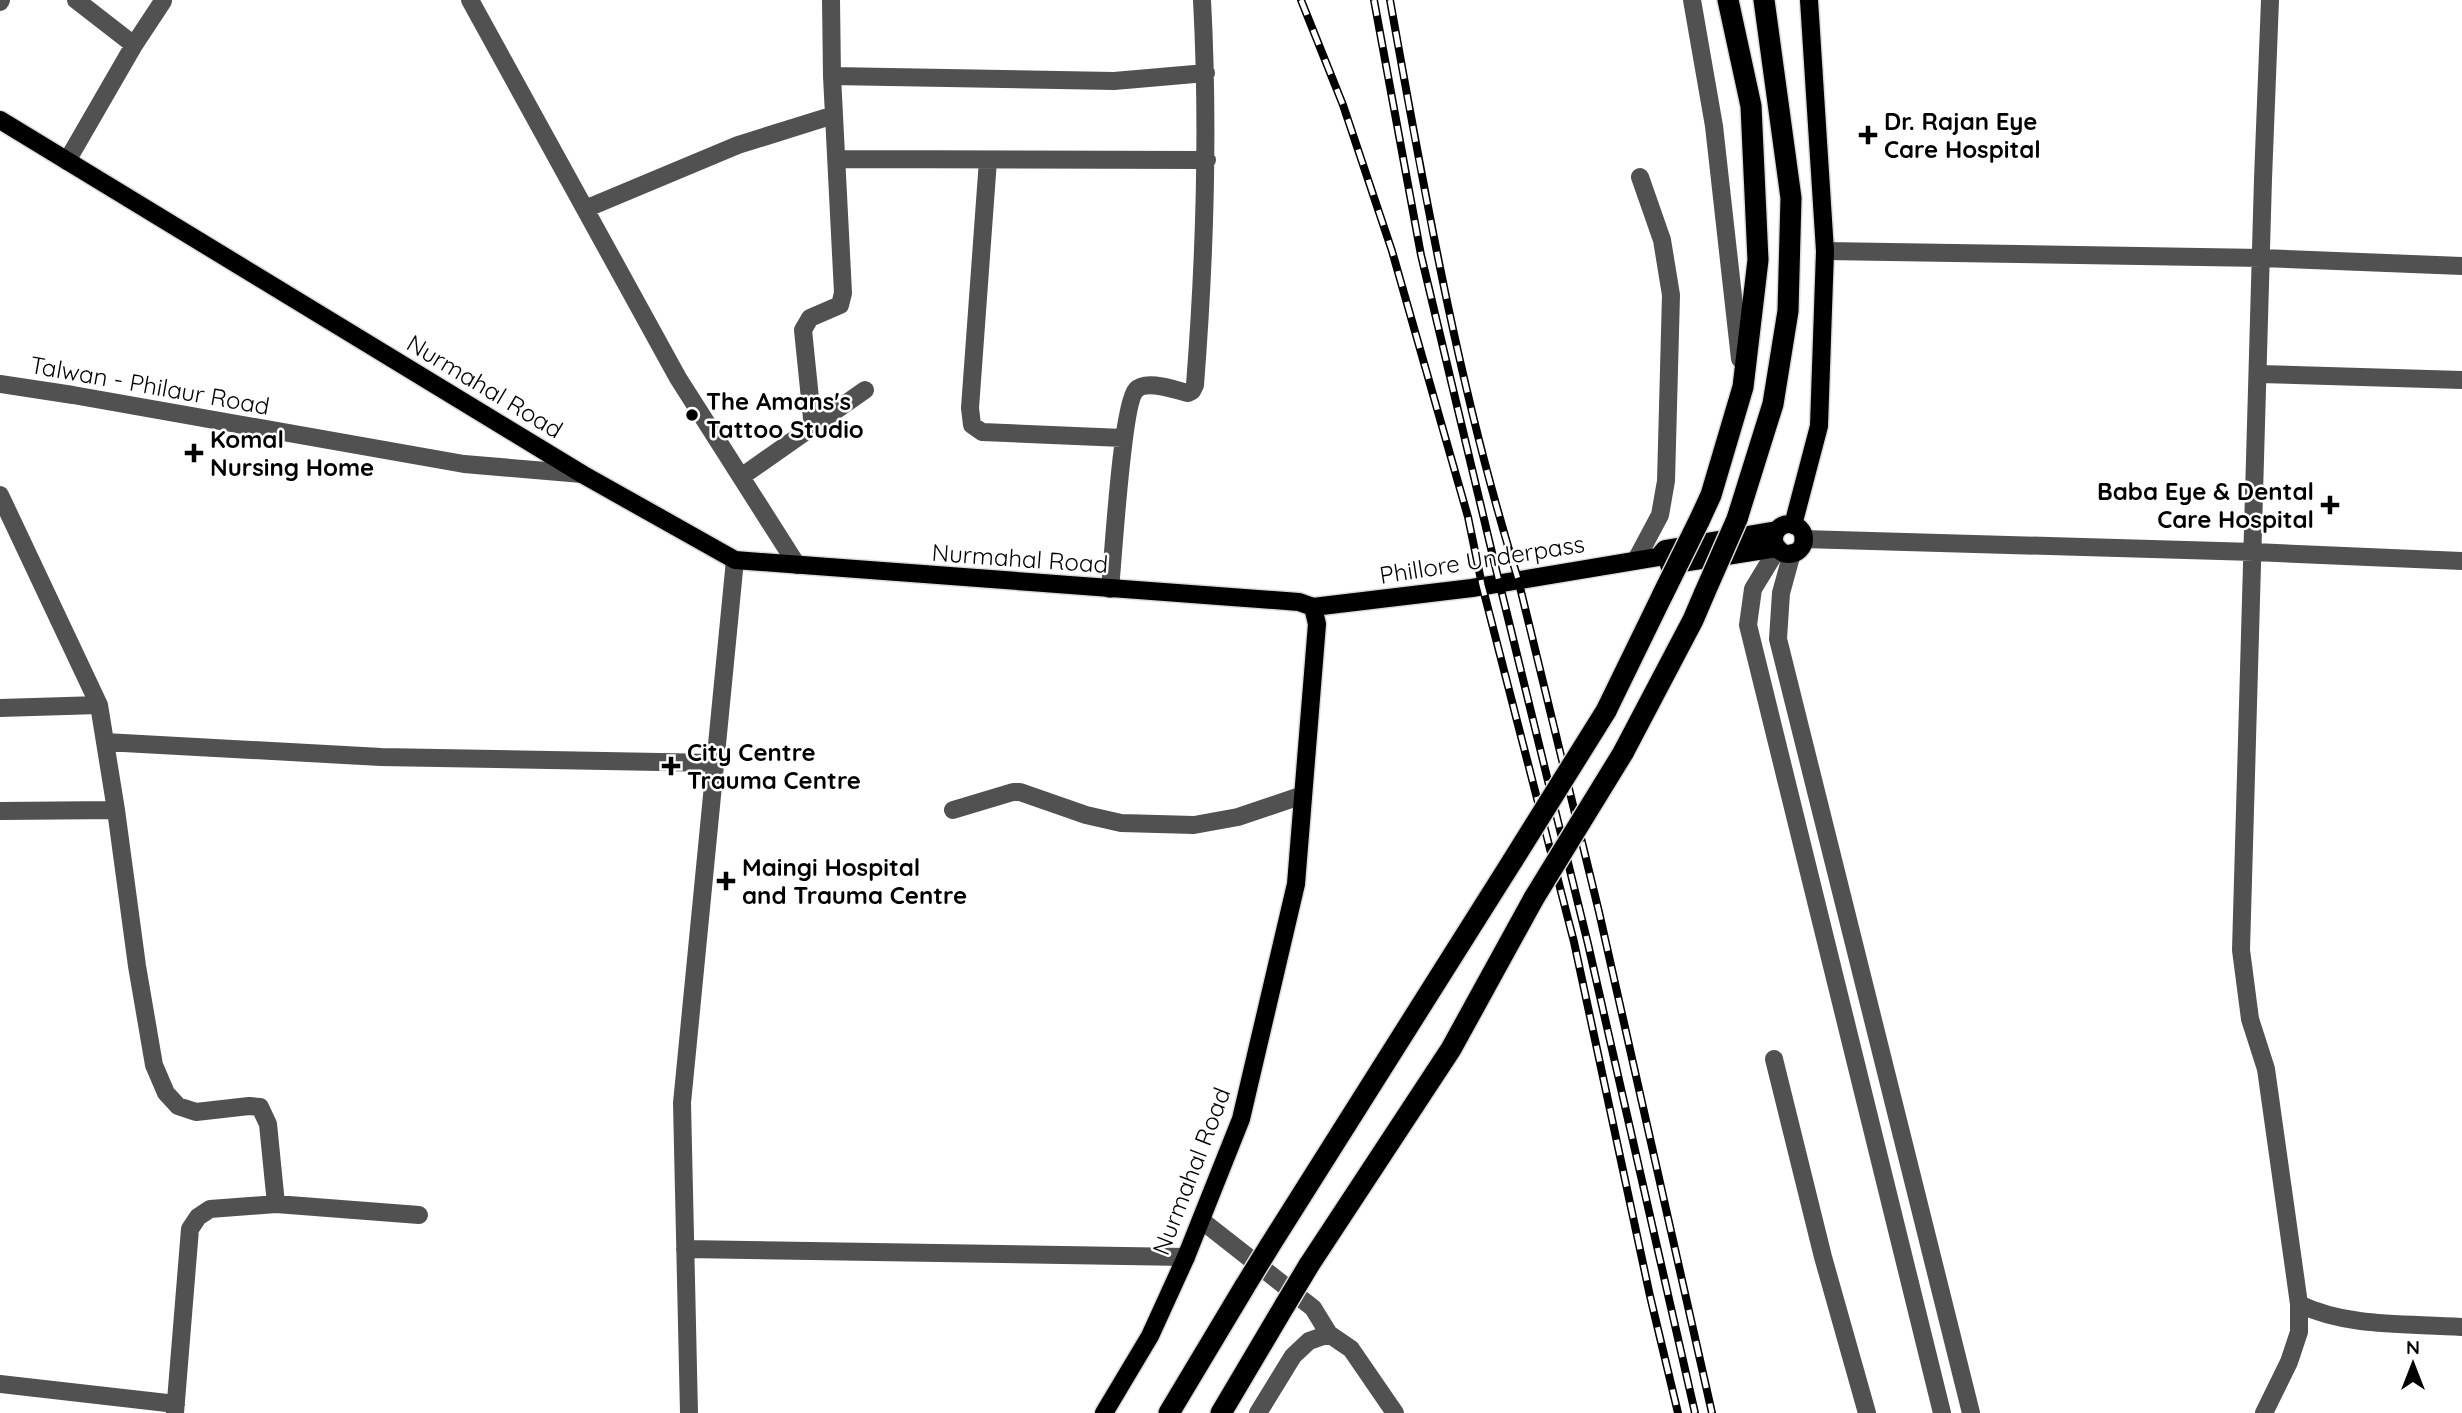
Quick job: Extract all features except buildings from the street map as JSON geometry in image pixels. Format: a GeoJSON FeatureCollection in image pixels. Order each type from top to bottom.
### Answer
{"type":"FeatureCollection","features":[{"type":"Feature","properties":{"kind":"highway"},"geometry":{"type":"LineString","coordinates":[[1169,1413],[1269,1247],[1606,711],[1711,495],[1743,387],[1758,260],[1751,106],[1728,0]]}},
{"type":"Feature","properties":{"kind":"highway"},"geometry":{"type":"LineString","coordinates":[[1221,1413],[1309,1265],[1451,1049],[1534,898],[1623,753],[1693,620],[1737,519],[1773,404],[1788,312],[1791,198],[1764,0]]}},
{"type":"Feature","properties":{"kind":"main road"},"geometry":{"type":"LineString","coordinates":[[1787,540],[1819,426],[1825,251],[1809,0]]}},
{"type":"Feature","properties":{"kind":"main road","name":"Nurmahal Road"},"geometry":{"type":"LineString","coordinates":[[0,120],[582,474],[735,560],[1299,602],[1313,607],[1317,624],[1296,884],[1244,1106],[1186,1257],[1150,1336],[1104,1413]]}},
{"type":"Feature","properties":{"kind":"main road","name":"Phillore Underpass"},"geometry":{"type":"LineString","coordinates":[[1313,607],[1472,587],[1658,557],[1667,565],[1787,540]]}},
{"type":"Feature","properties":{"kind":"street"},"geometry":{"type":"LineString","coordinates":[[76,0],[134,45]]}},
{"type":"Feature","properties":{"kind":"street"},"geometry":{"type":"LineString","coordinates":[[470,0],[678,378],[797,565]]}},
{"type":"Feature","properties":{"kind":"street"},"geometry":{"type":"LineString","coordinates":[[813,428],[803,330],[810,318],[835,309],[842,300],[831,0]]}},
{"type":"Feature","properties":{"kind":"street"},"geometry":{"type":"LineString","coordinates":[[1110,589],[1123,438],[1128,408],[1135,391],[1143,386],[1188,393],[1194,389],[1203,284],[1207,160],[1202,0]]}},
{"type":"Feature","properties":{"kind":"street"},"geometry":{"type":"LineString","coordinates":[[1692,0],[1714,125],[1743,387]]}},
{"type":"Feature","properties":{"kind":"street"},"geometry":{"type":"LineString","coordinates":[[2264,1413],[2289,1362],[2299,1332],[2299,1304],[2266,1069],[2250,1019],[2242,957],[2270,0]]}},
{"type":"Feature","properties":{"kind":"street"},"geometry":{"type":"LineString","coordinates":[[67,161],[134,45],[163,1]]}},
{"type":"Feature","properties":{"kind":"street"},"geometry":{"type":"LineString","coordinates":[[832,76],[1114,81],[1206,73]]}},
{"type":"Feature","properties":{"kind":"street"},"geometry":{"type":"LineString","coordinates":[[585,209],[738,145],[834,115]]}},
{"type":"Feature","properties":{"kind":"street"},"geometry":{"type":"LineString","coordinates":[[838,159],[1207,160]]}},
{"type":"Feature","properties":{"kind":"street"},"geometry":{"type":"LineString","coordinates":[[988,160],[970,408],[972,425],[982,432],[1123,438]]}},
{"type":"Feature","properties":{"kind":"street"},"geometry":{"type":"LineString","coordinates":[[1636,560],[1660,515],[1666,481],[1671,295],[1662,240],[1640,177]]}},
{"type":"Feature","properties":{"kind":"street"},"geometry":{"type":"LineString","coordinates":[[1825,251],[2262,258],[2462,266]]}},
{"type":"Feature","properties":{"kind":"street"},"geometry":{"type":"LineString","coordinates":[[2259,374],[2462,380]]}},
{"type":"Feature","properties":{"kind":"street","name":"Talwan - Philaur Road"},"geometry":{"type":"LineString","coordinates":[[0,384],[73,394],[464,464],[582,474]]}},
{"type":"Feature","properties":{"kind":"street"},"geometry":{"type":"LineString","coordinates":[[741,477],[865,390]]}},
{"type":"Feature","properties":{"kind":"street"},"geometry":{"type":"LineString","coordinates":[[0,495],[99,705],[136,966],[155,1065],[166,1093],[178,1106],[197,1112],[260,1107],[268,1124],[276,1204]]}},
{"type":"Feature","properties":{"kind":"street"},"geometry":{"type":"LineString","coordinates":[[1787,540],[2254,552],[2462,561]]}},
{"type":"Feature","properties":{"kind":"street"},"geometry":{"type":"LineString","coordinates":[[1787,540],[1753,589],[1748,625],[1942,1413]]}},
{"type":"Feature","properties":{"kind":"street"},"geometry":{"type":"LineString","coordinates":[[1787,540],[1778,639],[1970,1413]]}},
{"type":"Feature","properties":{"kind":"street"},"geometry":{"type":"LineString","coordinates":[[689,1413],[682,1103],[735,560]]}},
{"type":"Feature","properties":{"kind":"street"},"geometry":{"type":"LineString","coordinates":[[0,708],[99,705]]}},
{"type":"Feature","properties":{"kind":"street"},"geometry":{"type":"LineString","coordinates":[[105,742],[381,757],[715,763]]}},
{"type":"Feature","properties":{"kind":"street"},"geometry":{"type":"LineString","coordinates":[[953,810],[1020,792],[1086,815],[1121,823],[1194,825],[1238,817],[1303,795]]}},
{"type":"Feature","properties":{"kind":"street"},"geometry":{"type":"LineString","coordinates":[[0,811],[116,810]]}},
{"type":"Feature","properties":{"kind":"street"},"geometry":{"type":"LineString","coordinates":[[1774,1059],[1823,1257],[1867,1413]]}},
{"type":"Feature","properties":{"kind":"street"},"geometry":{"type":"LineString","coordinates":[[0,1384],[175,1408],[190,1229],[198,1217],[209,1209],[276,1204],[419,1215]]}},
{"type":"Feature","properties":{"kind":"street"},"geometry":{"type":"LineString","coordinates":[[1201,1220],[1313,1308],[1329,1334],[1351,1349],[1395,1413]]}},
{"type":"Feature","properties":{"kind":"street"},"geometry":{"type":"LineString","coordinates":[[685,1249],[1186,1257]]}},
{"type":"Feature","properties":{"kind":"street"},"geometry":{"type":"LineString","coordinates":[[2299,1304],[2317,1313],[2345,1319],[2462,1326]]}},
{"type":"Feature","properties":{"kind":"street"},"geometry":{"type":"LineString","coordinates":[[1258,1413],[1293,1356],[1309,1342],[1329,1334]]}},
{"type":"Feature","properties":{"kind":"railway"},"geometry":{"type":"LineString","coordinates":[[1301,0],[1343,105],[1392,251],[1468,517],[1482,585],[1574,942],[1650,1296],[1678,1413]]}},
{"type":"Feature","properties":{"kind":"railway"},"geometry":{"type":"LineString","coordinates":[[1374,0],[1421,255],[1588,944],[1695,1413]]}},
{"type":"Feature","properties":{"kind":"railway"},"geometry":{"type":"LineString","coordinates":[[1390,0],[1430,219],[1461,364],[1497,508],[1518,579],[1599,912],[1712,1413]]}},
{"type":"Feature","properties":{"kind":"place","name":"Dr. Rajan Eye Care Hospital"},"geometry":{"type":"Point","coordinates":[1868,135]}},
{"type":"Feature","properties":{"kind":"place","name":"The Amans's Tattoo Studio"},"geometry":{"type":"Point","coordinates":[692,415]}},
{"type":"Feature","properties":{"kind":"place","name":"Komal Nursing Home"},"geometry":{"type":"Point","coordinates":[194,453]}},
{"type":"Feature","properties":{"kind":"place","name":"Baba Eye & Dental Care Hospital"},"geometry":{"type":"Point","coordinates":[2330,505]}},
{"type":"Feature","properties":{"kind":"place","name":"City Centre Trauma Centre"},"geometry":{"type":"Point","coordinates":[671,766]}},
{"type":"Feature","properties":{"kind":"place","name":"Maingi Hospital and Trauma Centre"},"geometry":{"type":"Point","coordinates":[726,881]}}]}
